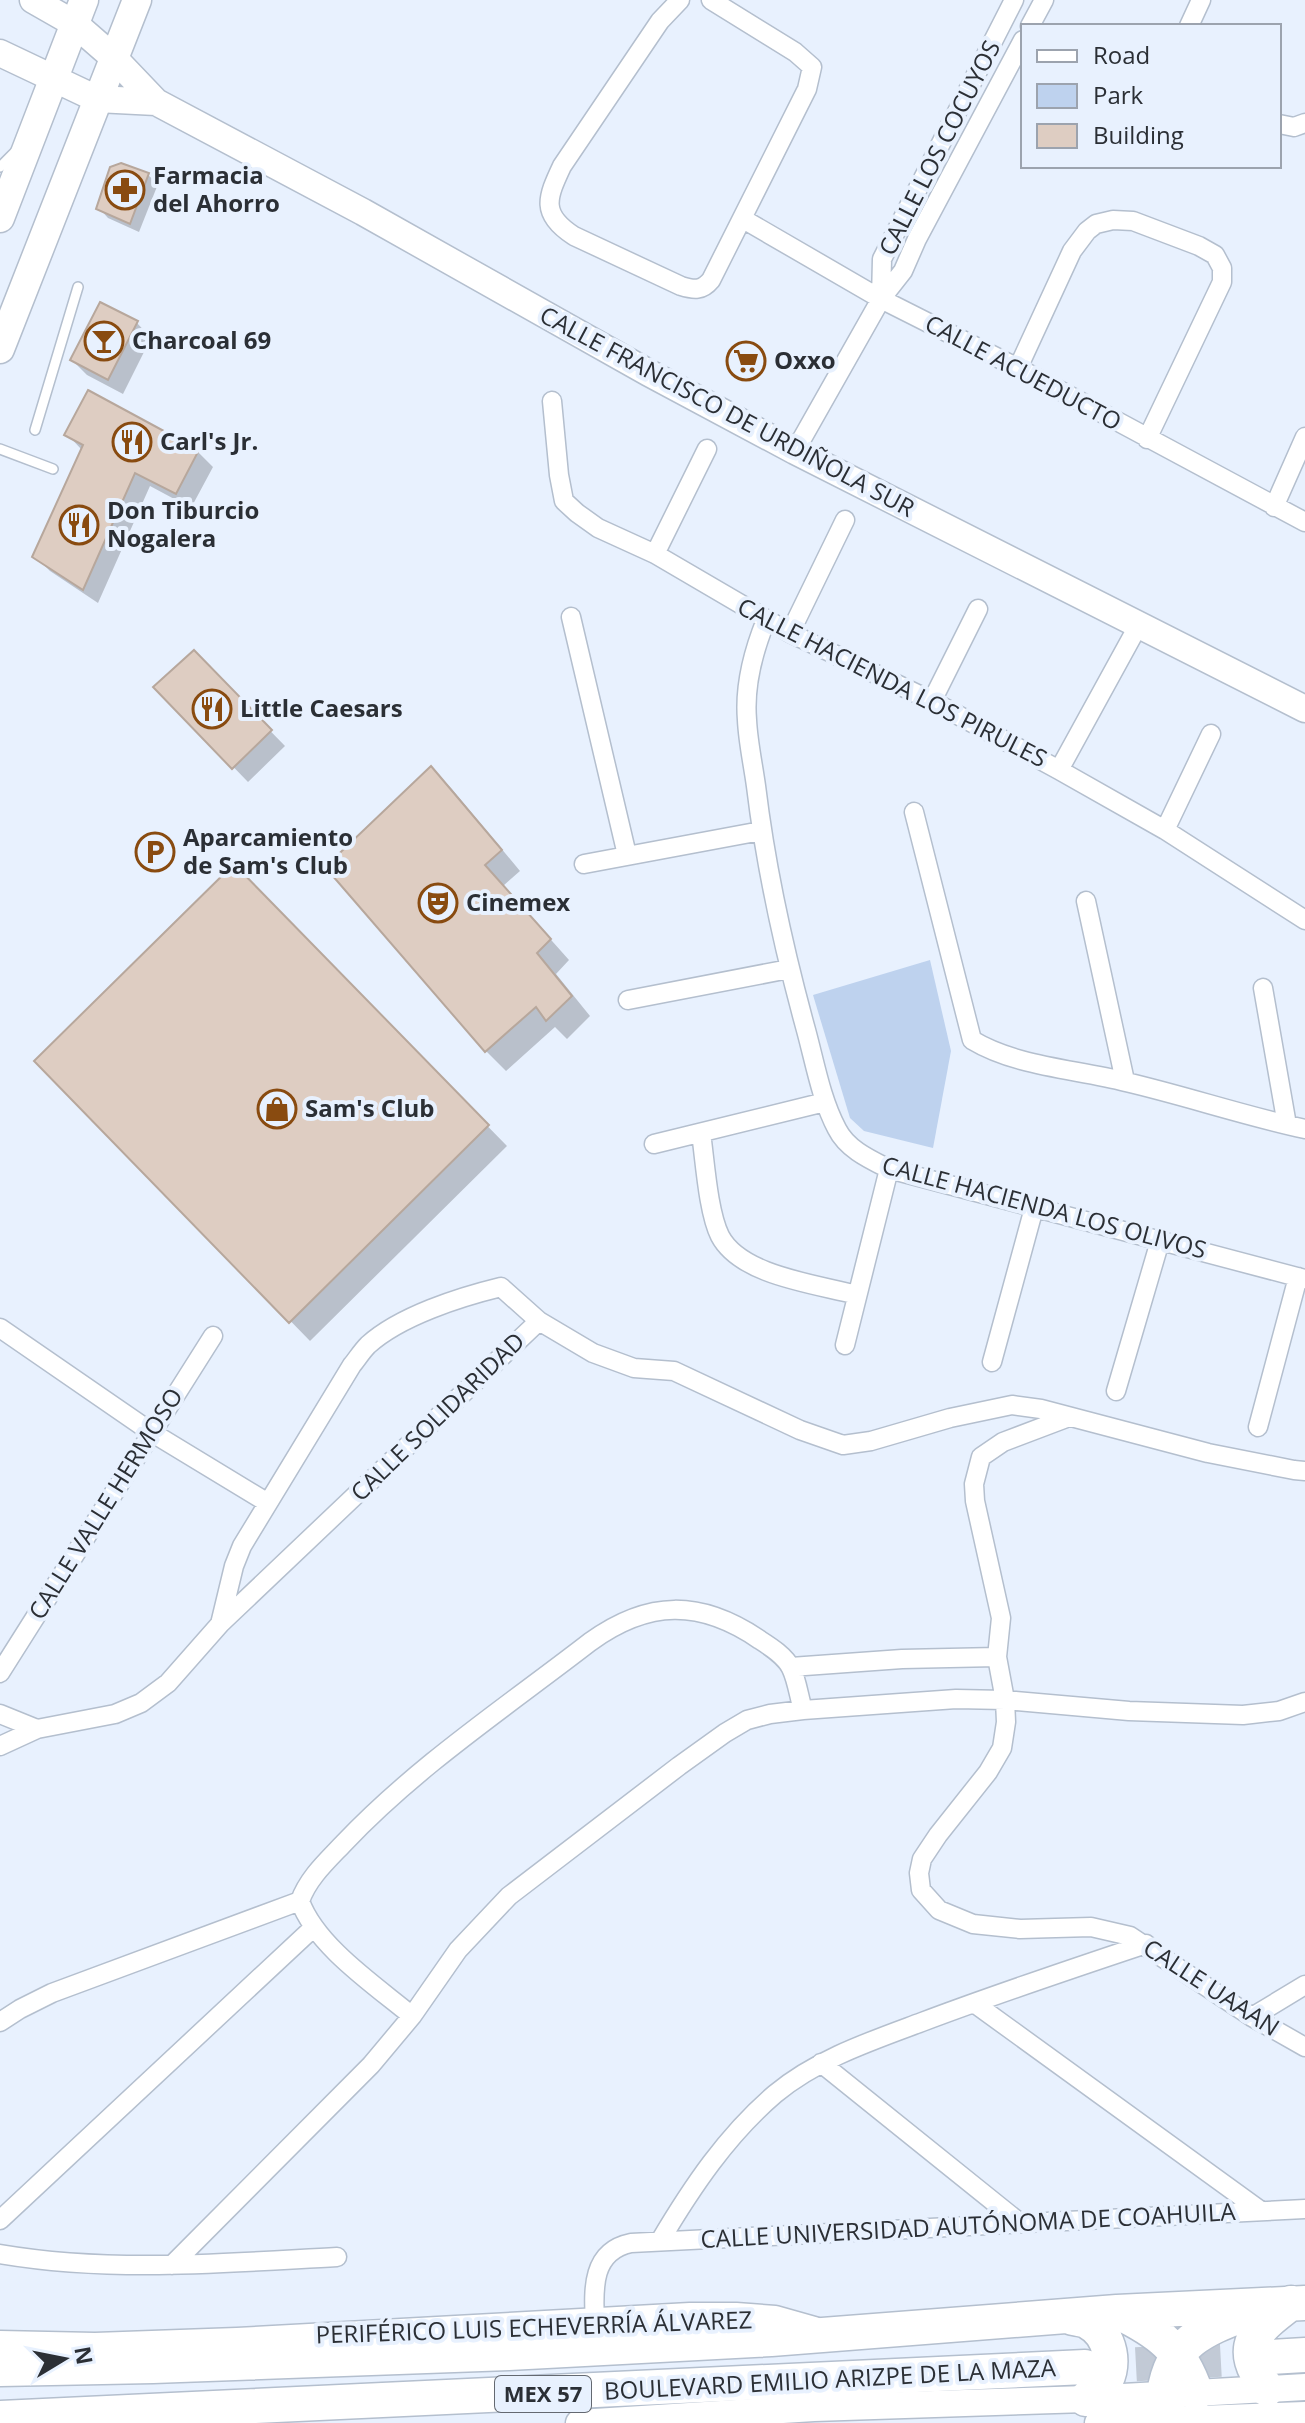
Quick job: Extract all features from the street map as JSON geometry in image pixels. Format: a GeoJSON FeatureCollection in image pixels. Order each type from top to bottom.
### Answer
{"type":"FeatureCollection","features":[{"type":"Feature","properties":{"kind":"highway","name":"PERIFÉRICO LUIS ECHEVERRÍA ÁLVAREZ"},"geometry":{"type":"LineString","coordinates":[[829,2334],[1117,2312],[1287,2303]]}},
{"type":"Feature","properties":{"kind":"highway"},"geometry":{"type":"LineString","coordinates":[[1178,2353],[1190,2340],[1206,2330],[1287,2303]]}},
{"type":"Feature","properties":{"kind":"highway"},"geometry":{"type":"LineString","coordinates":[[1287,2303],[1263,2324],[1253,2338],[1250,2354],[1253,2371],[1268,2373],[1305,2355]]}},
{"type":"Feature","properties":{"kind":"highway"},"geometry":{"type":"LineString","coordinates":[[1117,2312],[1146,2326],[1178,2353],[1186,2366],[1180,2412]]}},
{"type":"Feature","properties":{"kind":"highway"},"geometry":{"type":"LineString","coordinates":[[1070,2317],[1088,2322],[1102,2335],[1110,2352],[1110,2371],[1101,2388],[1090,2396]]}},
{"type":"Feature","properties":{"kind":"highway","name":"BOULEVARD EMILIO ARIZPE DE LA MAZA"},"geometry":{"type":"LineString","coordinates":[[0,2369],[401,2358],[829,2334]]}},
{"type":"Feature","properties":{"kind":"highway","name":"BOULEVARD EMILIO ARIZPE DE LA MAZA"},"geometry":{"type":"LineString","coordinates":[[0,2418],[1090,2396]]}},
{"type":"Feature","properties":{"kind":"main road","name":"CALLE FRANCISCO DE URDIÑOLA SUR"},"geometry":{"type":"LineString","coordinates":[[33,0],[80,12],[114,58],[156,102],[363,212],[649,373],[795,451],[1305,709]]}},
{"type":"Feature","properties":{"kind":"main road"},"geometry":{"type":"LineString","coordinates":[[0,349],[137,0]]}},
{"type":"Feature","properties":{"kind":"main road"},"geometry":{"type":"LineString","coordinates":[[0,218],[80,12]]}},
{"type":"Feature","properties":{"kind":"main road"},"geometry":{"type":"LineString","coordinates":[[0,53],[97,99]]}},
{"type":"Feature","properties":{"kind":"main road","name":"CALLE FRANCISCO DE URDIÑOLA SUR"},"geometry":{"type":"LineString","coordinates":[[97,99],[156,102]]}},
{"type":"Feature","properties":{"kind":"main road","name":"PERIFÉRICO LUIS ECHEVERRÍA ÁLVAREZ"},"geometry":{"type":"LineString","coordinates":[[0,2344],[95,2346],[221,2342],[736,2316],[775,2319],[829,2334]]}},
{"type":"Feature","properties":{"kind":"main road"},"geometry":{"type":"LineString","coordinates":[[1180,2412],[1268,2373],[1305,2387]]}},
{"type":"Feature","properties":{"kind":"main road"},"geometry":{"type":"LineString","coordinates":[[579,2423],[814,2408],[1090,2396],[1180,2412],[1305,2415]]}},
{"type":"Feature","properties":{"kind":"street"},"geometry":{"type":"LineString","coordinates":[[680,0],[660,21],[562,166],[548,204],[560,227],[574,236],[694,290],[701,289],[711,280],[807,89],[812,67],[795,52],[711,0]]}},
{"type":"Feature","properties":{"kind":"street","name":"CALLE LOS COCUYOS"},"geometry":{"type":"LineString","coordinates":[[881,299],[882,259],[1014,0]]}},
{"type":"Feature","properties":{"kind":"street","name":"CALLE LOS COCUYOS"},"geometry":{"type":"LineString","coordinates":[[1031,24],[1044,0]]}},
{"type":"Feature","properties":{"kind":"street"},"geometry":{"type":"LineString","coordinates":[[1190,24],[1201,0]]}},
{"type":"Feature","properties":{"kind":"street","name":"CALLE LOS COCUYOS"},"geometry":{"type":"LineString","coordinates":[[795,451],[881,299],[903,271],[1021,44]]}},
{"type":"Feature","properties":{"kind":"street"},"geometry":{"type":"LineString","coordinates":[[1281,124],[1294,127],[1305,123]]}},
{"type":"Feature","properties":{"kind":"street","name":"CALLE ACUEDUCTO"},"geometry":{"type":"LineString","coordinates":[[743,219],[881,299],[1018,368],[1305,522]]}},
{"type":"Feature","properties":{"kind":"street"},"geometry":{"type":"LineString","coordinates":[[1018,368],[1072,251],[1096,224],[1113,220],[1133,221],[1199,246],[1215,255],[1222,268],[1222,282],[1147,439]]}},
{"type":"Feature","properties":{"kind":"street","name":"CALLE HACIENDA LOS PIRULES"},"geometry":{"type":"LineString","coordinates":[[552,401],[564,501],[598,528],[655,554],[790,633],[932,701],[1059,770],[1165,830],[1304,916]]}},
{"type":"Feature","properties":{"kind":"street"},"geometry":{"type":"LineString","coordinates":[[1274,507],[1305,437]]}},
{"type":"Feature","properties":{"kind":"street"},"geometry":{"type":"LineString","coordinates":[[655,554],[707,449]]}},
{"type":"Feature","properties":{"kind":"street"},"geometry":{"type":"LineString","coordinates":[[790,633],[845,520]]}},
{"type":"Feature","properties":{"kind":"street"},"geometry":{"type":"LineString","coordinates":[[932,701],[978,609]]}},
{"type":"Feature","properties":{"kind":"street"},"geometry":{"type":"LineString","coordinates":[[571,617],[627,855]]}},
{"type":"Feature","properties":{"kind":"street","name":"CALLE HACIENDA LOS OLIVOS"},"geometry":{"type":"LineString","coordinates":[[766,620],[753,652],[747,719],[761,831],[789,969],[825,1102],[838,1131],[866,1158],[889,1169],[1302,1278]]}},
{"type":"Feature","properties":{"kind":"street"},"geometry":{"type":"LineString","coordinates":[[1059,770],[1138,626]]}},
{"type":"Feature","properties":{"kind":"street"},"geometry":{"type":"LineString","coordinates":[[1165,830],[1211,734]]}},
{"type":"Feature","properties":{"kind":"street"},"geometry":{"type":"LineString","coordinates":[[914,812],[972,1040],[987,1049],[1125,1081],[1296,1127],[1263,988]]}},
{"type":"Feature","properties":{"kind":"street"},"geometry":{"type":"LineString","coordinates":[[584,864],[761,831]]}},
{"type":"Feature","properties":{"kind":"street"},"geometry":{"type":"LineString","coordinates":[[1086,901],[1125,1081]]}},
{"type":"Feature","properties":{"kind":"street"},"geometry":{"type":"LineString","coordinates":[[628,1000],[789,969]]}},
{"type":"Feature","properties":{"kind":"street"},"geometry":{"type":"LineString","coordinates":[[654,1144],[825,1102]]}},
{"type":"Feature","properties":{"kind":"street"},"geometry":{"type":"LineString","coordinates":[[701,1133],[711,1204],[719,1234],[730,1251],[750,1265],[784,1277],[857,1295]]}},
{"type":"Feature","properties":{"kind":"street"},"geometry":{"type":"LineString","coordinates":[[845,1345],[889,1169]]}},
{"type":"Feature","properties":{"kind":"street"},"geometry":{"type":"LineString","coordinates":[[992,1362],[1034,1208]]}},
{"type":"Feature","properties":{"kind":"street"},"geometry":{"type":"LineString","coordinates":[[1116,1391],[1160,1241]]}},
{"type":"Feature","properties":{"kind":"street"},"geometry":{"type":"LineString","coordinates":[[1258,1427],[1302,1278]]}},
{"type":"Feature","properties":{"kind":"street"},"geometry":{"type":"LineString","coordinates":[[220,1624],[242,1546],[352,1365],[369,1345],[415,1317],[501,1287],[539,1321]]}},
{"type":"Feature","properties":{"kind":"street","name":"CALLE SOLIDARIDAD"},"geometry":{"type":"LineString","coordinates":[[37,1729],[115,1714],[141,1703],[168,1683],[220,1624],[539,1321],[593,1353],[634,1368],[674,1371],[800,1430],[843,1445],[871,1441],[950,1418],[1012,1405],[1137,1432],[1208,1453],[1305,1471]]}},
{"type":"Feature","properties":{"kind":"street"},"geometry":{"type":"LineString","coordinates":[[0,1328],[151,1432],[268,1503]]}},
{"type":"Feature","properties":{"kind":"street","name":"CALLE VALLE HERMOSO"},"geometry":{"type":"LineString","coordinates":[[0,1673],[213,1336]]}},
{"type":"Feature","properties":{"kind":"street","name":"CALLE UAAAN"},"geometry":{"type":"LineString","coordinates":[[1069,1417],[1003,1442],[981,1457],[974,1484],[975,1501],[1001,1618],[997,1657],[1005,1700],[1002,1748],[988,1772],[922,1859],[919,1873],[921,1890],[939,1910],[973,1924],[1020,1929],[1091,1927],[1130,1936],[1252,2017],[1305,2047]]}},
{"type":"Feature","properties":{"kind":"street"},"geometry":{"type":"LineString","coordinates":[[412,2016],[334,1950],[313,1928],[300,1901],[304,1889],[320,1869],[375,1810],[438,1757],[611,1627],[635,1615],[661,1610],[688,1610],[717,1617],[749,1632],[777,1651],[791,1667],[803,1710]]}},
{"type":"Feature","properties":{"kind":"street"},"geometry":{"type":"LineString","coordinates":[[791,1667],[902,1659],[997,1657]]}},
{"type":"Feature","properties":{"kind":"street"},"geometry":{"type":"LineString","coordinates":[[172,2265],[371,2065],[412,2016],[458,1950],[509,1896],[725,1733],[747,1720],[803,1710],[956,1699],[1243,1715],[1279,1711],[1305,1702]]}},
{"type":"Feature","properties":{"kind":"street"},"geometry":{"type":"LineString","coordinates":[[0,1714],[37,1729]]}},
{"type":"Feature","properties":{"kind":"street"},"geometry":{"type":"LineString","coordinates":[[0,1746],[37,1729]]}},
{"type":"Feature","properties":{"kind":"street"},"geometry":{"type":"LineString","coordinates":[[0,2022],[52,1993],[300,1901]]}},
{"type":"Feature","properties":{"kind":"street"},"geometry":{"type":"LineString","coordinates":[[0,2220],[313,1928]]}},
{"type":"Feature","properties":{"kind":"street"},"geometry":{"type":"LineString","coordinates":[[660,2241],[694,2184],[732,2136],[776,2093],[821,2063],[974,2003],[1146,1944]]}},
{"type":"Feature","properties":{"kind":"street"},"geometry":{"type":"LineString","coordinates":[[1252,2017],[1305,1985]]}},
{"type":"Feature","properties":{"kind":"street"},"geometry":{"type":"LineString","coordinates":[[974,2003],[1261,2211]]}},
{"type":"Feature","properties":{"kind":"street"},"geometry":{"type":"LineString","coordinates":[[821,2063],[1020,2223]]}},
{"type":"Feature","properties":{"kind":"street","name":"CALLE UNIVERSIDAD AUTÓNOMA DE COAHUILA"},"geometry":{"type":"LineString","coordinates":[[595,2322],[596,2278],[601,2264],[609,2252],[631,2243],[1305,2209]]}},
{"type":"Feature","properties":{"kind":"street"},"geometry":{"type":"LineString","coordinates":[[0,2254],[96,2264],[172,2265],[337,2257]]}},
{"type":"Feature","properties":{"kind":"lane"},"geometry":{"type":"LineString","coordinates":[[0,167],[30,140]]}},
{"type":"Feature","properties":{"kind":"lane"},"geometry":{"type":"LineString","coordinates":[[35,430],[78,287]]}},
{"type":"Feature","properties":{"kind":"lane"},"geometry":{"type":"LineString","coordinates":[[0,449],[53,469]]}},
{"type":"Feature","properties":{"kind":"green space"},"geometry":{"type":"Polygon","coordinates":[[[930,960],[951,1051],[933,1148],[864,1131],[850,1118],[813,995],[930,960]]]}},
{"type":"Feature","properties":{"kind":"building"},"geometry":{"type":"Polygon","coordinates":[[[121,163],[149,173],[130,224],[96,209],[110,167],[121,163]]]}},
{"type":"Feature","properties":{"kind":"building","name":"Charcoal 69"},"geometry":{"type":"Polygon","coordinates":[[[100,302],[138,321],[108,380],[70,360],[100,302]]]}},
{"type":"Feature","properties":{"kind":"building"},"geometry":{"type":"Polygon","coordinates":[[[88,390],[199,450],[176,494],[135,473],[83,590],[32,557],[83,445],[64,435],[88,390]]]}},
{"type":"Feature","properties":{"kind":"building","name":"Little Caesars"},"geometry":{"type":"Polygon","coordinates":[[[194,650],[272,730],[232,769],[153,687],[194,650]]]}},
{"type":"Feature","properties":{"kind":"building","name":"Cinemex"},"geometry":{"type":"Polygon","coordinates":[[[431,766],[502,850],[485,865],[551,939],[537,953],[572,996],[546,1021],[536,1007],[485,1052],[325,867],[431,766]]]}},
{"type":"Feature","properties":{"kind":"building","name":"Sam's Club"},"geometry":{"type":"Polygon","coordinates":[[[234,864],[489,1125],[289,1323],[34,1061],[234,864]]]}},
{"type":"Feature","properties":{"kind":"tunnel"},"geometry":{"type":"LineString","coordinates":[[1085,2367],[1270,2357]]}},
{"type":"Feature","properties":{"kind":"place","name":"Farmacia del Ahorro"},"geometry":{"type":"Point","coordinates":[125,190]}},
{"type":"Feature","properties":{"kind":"place","name":"Charcoal 69"},"geometry":{"type":"Point","coordinates":[104,341]}},
{"type":"Feature","properties":{"kind":"place","name":"Oxxo"},"geometry":{"type":"Point","coordinates":[746,361]}},
{"type":"Feature","properties":{"kind":"place","name":"Carl's Jr."},"geometry":{"type":"Point","coordinates":[132,442]}},
{"type":"Feature","properties":{"kind":"place","name":"Don Tiburcio Nogalera"},"geometry":{"type":"Point","coordinates":[79,525]}},
{"type":"Feature","properties":{"kind":"place","name":"Little Caesars"},"geometry":{"type":"Point","coordinates":[212,709]}},
{"type":"Feature","properties":{"kind":"place","name":"Aparcamiento de Sam's Club"},"geometry":{"type":"Point","coordinates":[155,852]}},
{"type":"Feature","properties":{"kind":"place","name":"Cinemex"},"geometry":{"type":"Point","coordinates":[438,903]}},
{"type":"Feature","properties":{"kind":"place","name":"Sam's Club"},"geometry":{"type":"Point","coordinates":[277,1109]}}]}
